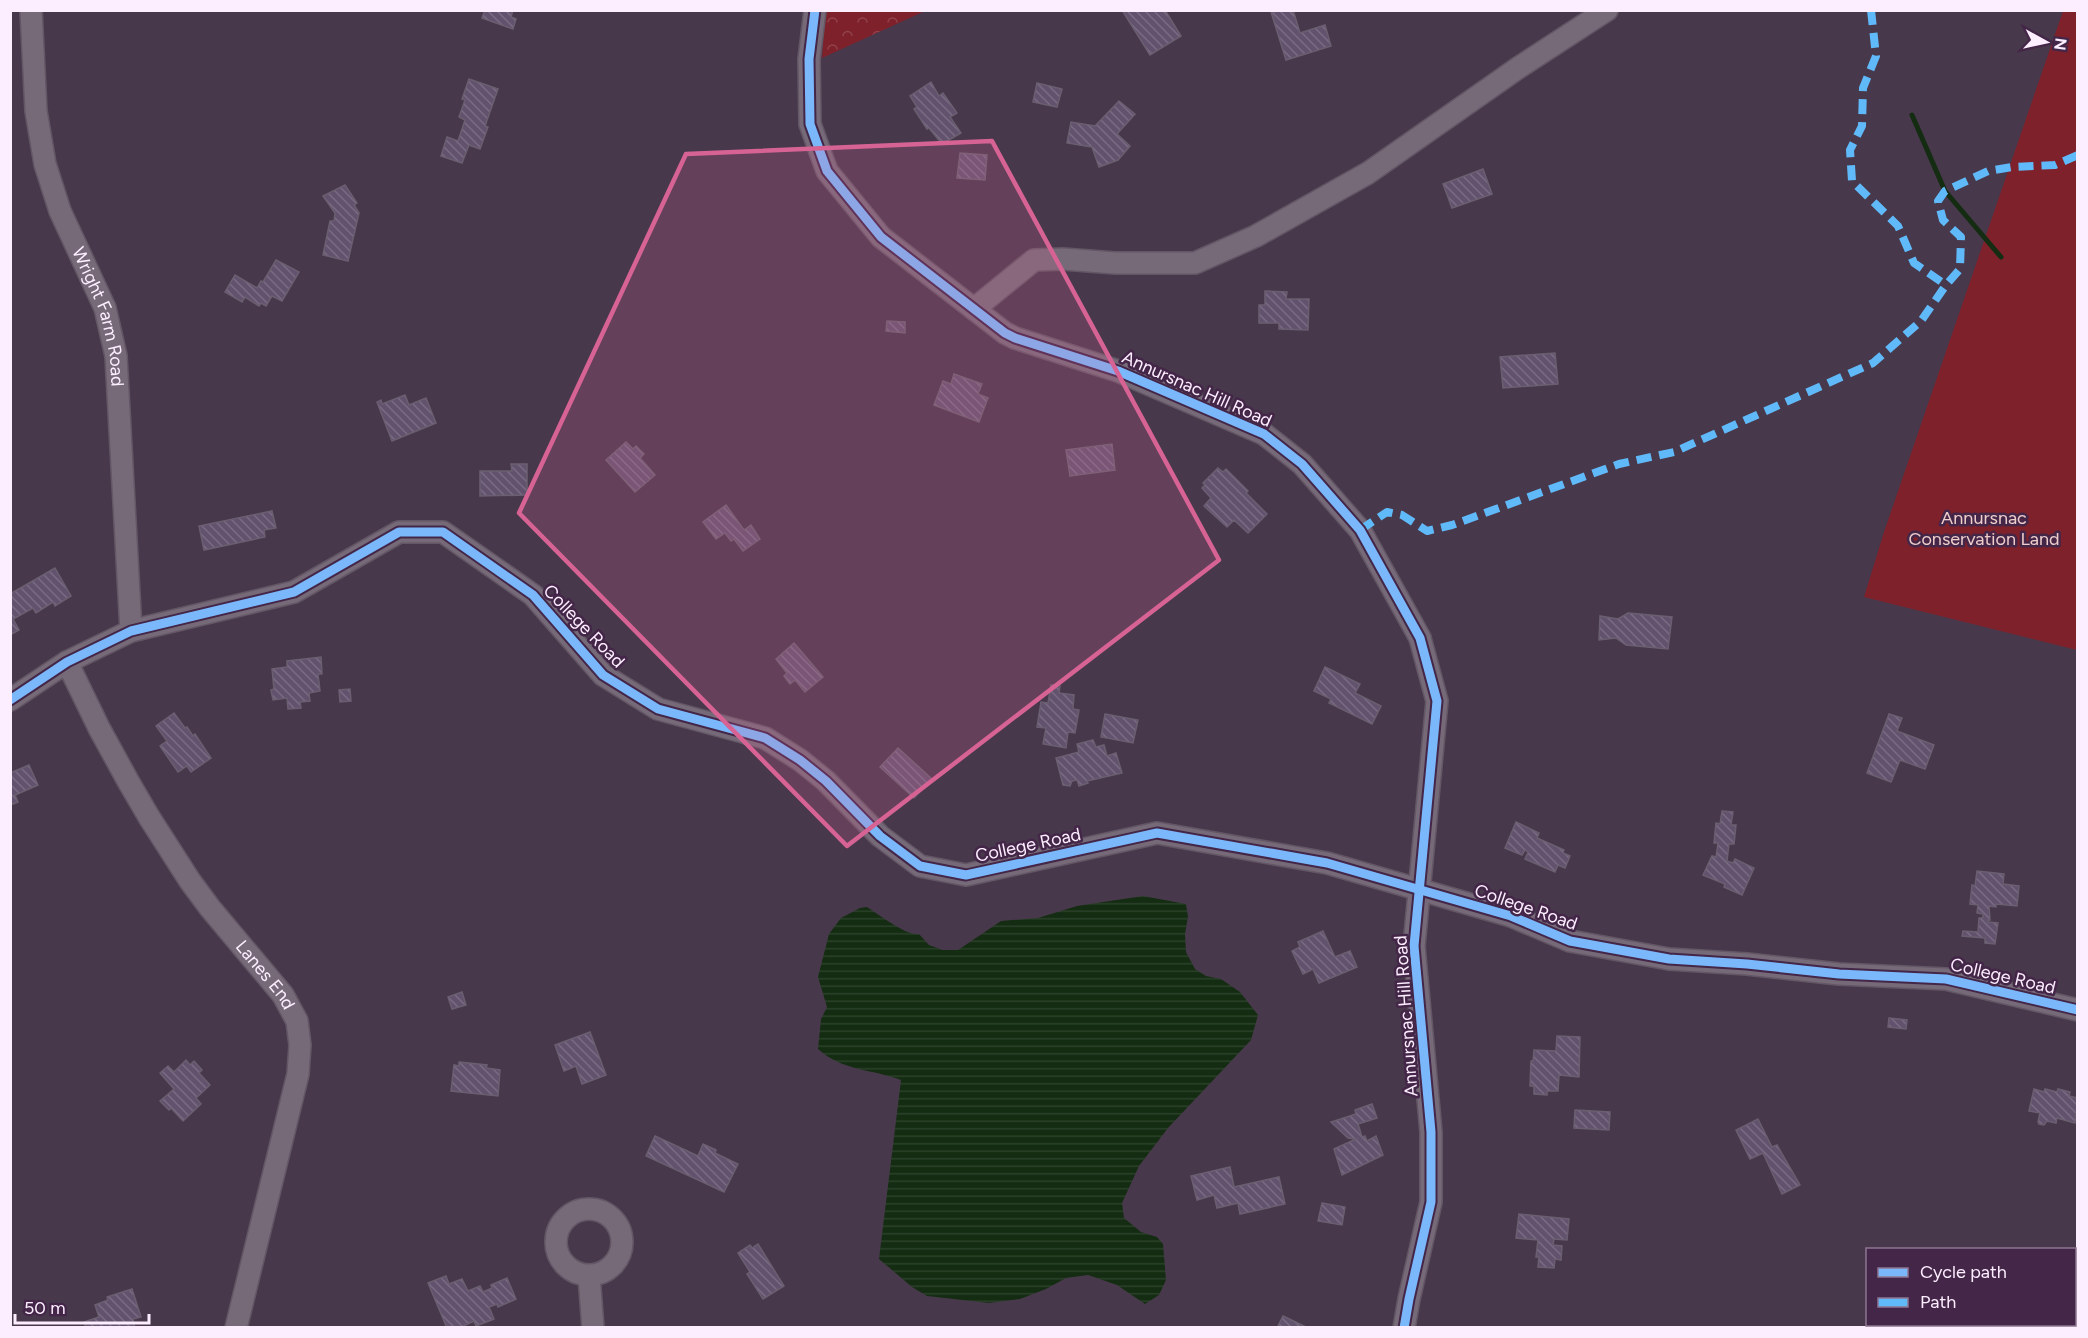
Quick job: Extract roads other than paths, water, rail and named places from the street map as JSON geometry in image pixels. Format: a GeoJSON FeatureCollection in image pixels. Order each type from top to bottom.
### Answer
{"type":"FeatureCollection","features":[{"type":"Feature","properties":{"kind":"street","name":"Wright Farm Road"},"geometry":{"type":"LineString","coordinates":[[31,10],[36,111],[45,164],[60,211],[105,308],[116,356],[131,631]]}},
{"type":"Feature","properties":{"kind":"street","name":"Annursnac Hill Road"},"geometry":{"type":"LineString","coordinates":[[815,10],[809,59],[810,124],[827,171],[881,237],[1014,338],[1118,371],[1264,434],[1302,464],[1360,530],[1420,638],[1437,701],[1414,946],[1431,1132],[1431,1202],[1408,1299],[1404,1328]]}},
{"type":"Feature","properties":{"kind":"street"},"geometry":{"type":"LineString","coordinates":[[974,309],[1034,260],[1195,263],[1256,236],[1368,173],[1518,68],[1607,10]]}},
{"type":"Feature","properties":{"kind":"street","name":"College Road"},"geometry":{"type":"LineString","coordinates":[[10,700],[67,662],[131,631],[294,592],[399,532],[443,532],[533,595],[603,675],[658,709],[765,738],[809,767],[826,781],[880,836],[921,866],[966,875],[1156,833],[1327,864],[1511,916],[1569,941],[1658,957],[1839,974],[1946,979],[2078,1010]]}},
{"type":"Feature","properties":{"kind":"street","name":"Lanes End"},"geometry":{"type":"LineString","coordinates":[[67,662],[99,728],[149,817],[210,908],[283,995],[297,1021],[300,1045],[298,1074],[236,1328]]}},
{"type":"Feature","properties":{"kind":"street"},"geometry":{"type":"LineString","coordinates":[[589,1276],[594,1328]]}},
{"type":"Feature","properties":{"kind":"waterway"},"geometry":{"type":"LineString","coordinates":[[1912,115],[1945,191],[2001,257]]}},
{"type":"Feature","properties":{"kind":"park label","name":"Annursnac Conservation Land"},"geometry":{"type":"Point","coordinates":[1984,528]}}]}
